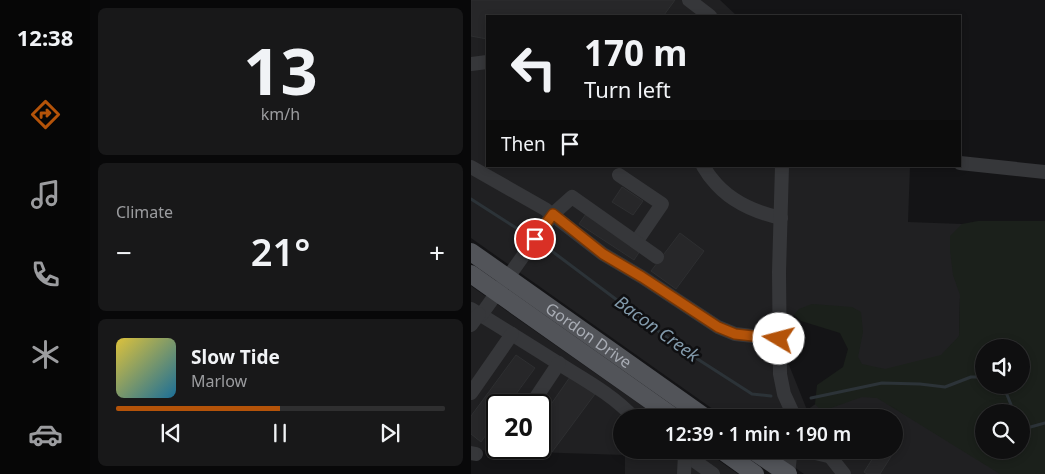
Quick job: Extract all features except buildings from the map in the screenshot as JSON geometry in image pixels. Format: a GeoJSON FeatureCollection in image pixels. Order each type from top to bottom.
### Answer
{"type":"FeatureCollection","features":[{"type":"Feature","properties":{"kind":"main road","name":"Gordon Drive"},"geometry":{"type":"LineString","coordinates":[[471,252],[693,409]]}},
{"type":"Feature","properties":{"kind":"main road","name":"Gordon Drive"},"geometry":{"type":"LineString","coordinates":[[471,274],[494,298],[662,409]]}},
{"type":"Feature","properties":{"kind":"main road"},"geometry":{"type":"LineString","coordinates":[[734,459],[755,474]]}},
{"type":"Feature","properties":{"kind":"main road"},"geometry":{"type":"LineString","coordinates":[[766,459],[788,474]]}},
{"type":"Feature","properties":{"kind":"street"},"geometry":{"type":"LineString","coordinates":[[689,0],[709,15]]}},
{"type":"Feature","properties":{"kind":"street"},"geometry":{"type":"LineString","coordinates":[[471,64],[486,62]]}},
{"type":"Feature","properties":{"kind":"street"},"geometry":{"type":"LineString","coordinates":[[961,163],[1045,172]]}},
{"type":"Feature","properties":{"kind":"street"},"geometry":{"type":"LineString","coordinates":[[471,167],[553,214],[603,254],[718,327],[735,334],[779,339]]}},
{"type":"Feature","properties":{"kind":"street"},"geometry":{"type":"LineString","coordinates":[[704,167],[712,180],[741,205],[765,215],[781,218]]}},
{"type":"Feature","properties":{"kind":"street"},"geometry":{"type":"LineString","coordinates":[[782,167],[780,374],[783,390],[791,409]]}},
{"type":"Feature","properties":{"kind":"street"},"geometry":{"type":"LineString","coordinates":[[619,175],[662,204],[636,242]]}},
{"type":"Feature","properties":{"kind":"street"},"geometry":{"type":"LineString","coordinates":[[635,390],[624,407],[526,341],[476,316],[494,298],[553,214],[572,197],[657,258]]}},
{"type":"Feature","properties":{"kind":"street"},"geometry":{"type":"LineString","coordinates":[[471,393],[512,334]]}},
{"type":"Feature","properties":{"kind":"street"},"geometry":{"type":"LineString","coordinates":[[538,394],[559,363]]}},
{"type":"Feature","properties":{"kind":"street"},"geometry":{"type":"LineString","coordinates":[[683,459],[684,474]]}},
{"type":"Feature","properties":{"kind":"street"},"geometry":{"type":"LineString","coordinates":[[692,459],[713,474]]}},
{"type":"Feature","properties":{"kind":"street"},"geometry":{"type":"LineString","coordinates":[[788,474],[790,459]]}},
{"type":"Feature","properties":{"kind":"street"},"geometry":{"type":"LineString","coordinates":[[832,459],[844,474]]}},
{"type":"Feature","properties":{"kind":"shaded area"},"geometry":{"type":"Polygon","coordinates":[[[471,0],[720,0],[736,15],[486,15],[486,167],[910,167],[908,222],[962,224],[958,372],[849,380],[897,409],[808,409],[848,381],[849,316],[775,315],[774,359],[789,365],[807,409],[713,409],[471,238],[471,0]]]}},
{"type":"Feature","properties":{"kind":"shaded area"},"geometry":{"type":"Polygon","coordinates":[[[978,221],[1045,221],[1045,474],[1000,474],[976,459],[1030,459],[1030,404],[975,404],[975,459],[903,414],[903,409],[895,409],[877,398],[862,397],[831,408],[820,409],[815,404],[817,385],[843,367],[848,349],[840,333],[801,321],[794,315],[799,309],[812,304],[852,307],[861,312],[863,332],[858,357],[862,364],[885,369],[941,355],[959,336],[960,295],[953,275],[950,236],[962,224],[978,221]]]}},
{"type":"Feature","properties":{"kind":"shaded area"},"geometry":{"type":"Polygon","coordinates":[[[471,286],[647,409],[613,409],[613,455],[551,453],[551,394],[486,394],[486,450],[471,450],[471,286]]]}},
{"type":"Feature","properties":{"kind":"shaded area"},"geometry":{"type":"Polygon","coordinates":[[[903,412],[975,455],[975,459],[981,459],[1006,474],[804,474],[783,459],[903,459],[903,412]]]}},
{"type":"Feature","properties":{"kind":"shaded area"},"geometry":{"type":"Polygon","coordinates":[[[625,459],[717,459],[738,474],[625,474],[625,459]]]}},
{"type":"Feature","properties":{"kind":"waterway","name":"Bacon Creek"},"geometry":{"type":"LineString","coordinates":[[471,199],[521,231]]}},
{"type":"Feature","properties":{"kind":"waterway","name":"Bacon Creek"},"geometry":{"type":"LineString","coordinates":[[549,249],[685,351],[752,394],[771,396]]}},
{"type":"Feature","properties":{"kind":"waterway","name":"Bacon Creek"},"geometry":{"type":"LineString","coordinates":[[811,398],[882,383],[945,387],[975,377]]}},
{"type":"Feature","properties":{"kind":"waterway","name":"Bacon Creek"},"geometry":{"type":"LineString","coordinates":[[1007,394],[1011,404]]}},
{"type":"Feature","properties":{"kind":"waterway","name":"Bacon Creek"},"geometry":{"type":"LineString","coordinates":[[1030,427],[1045,423]]}},
{"type":"Feature","properties":{"kind":"route"},"geometry":{"type":"LineString","coordinates":[[535,239],[553,214],[603,254],[718,327],[735,334],[779,339]]}}]}
